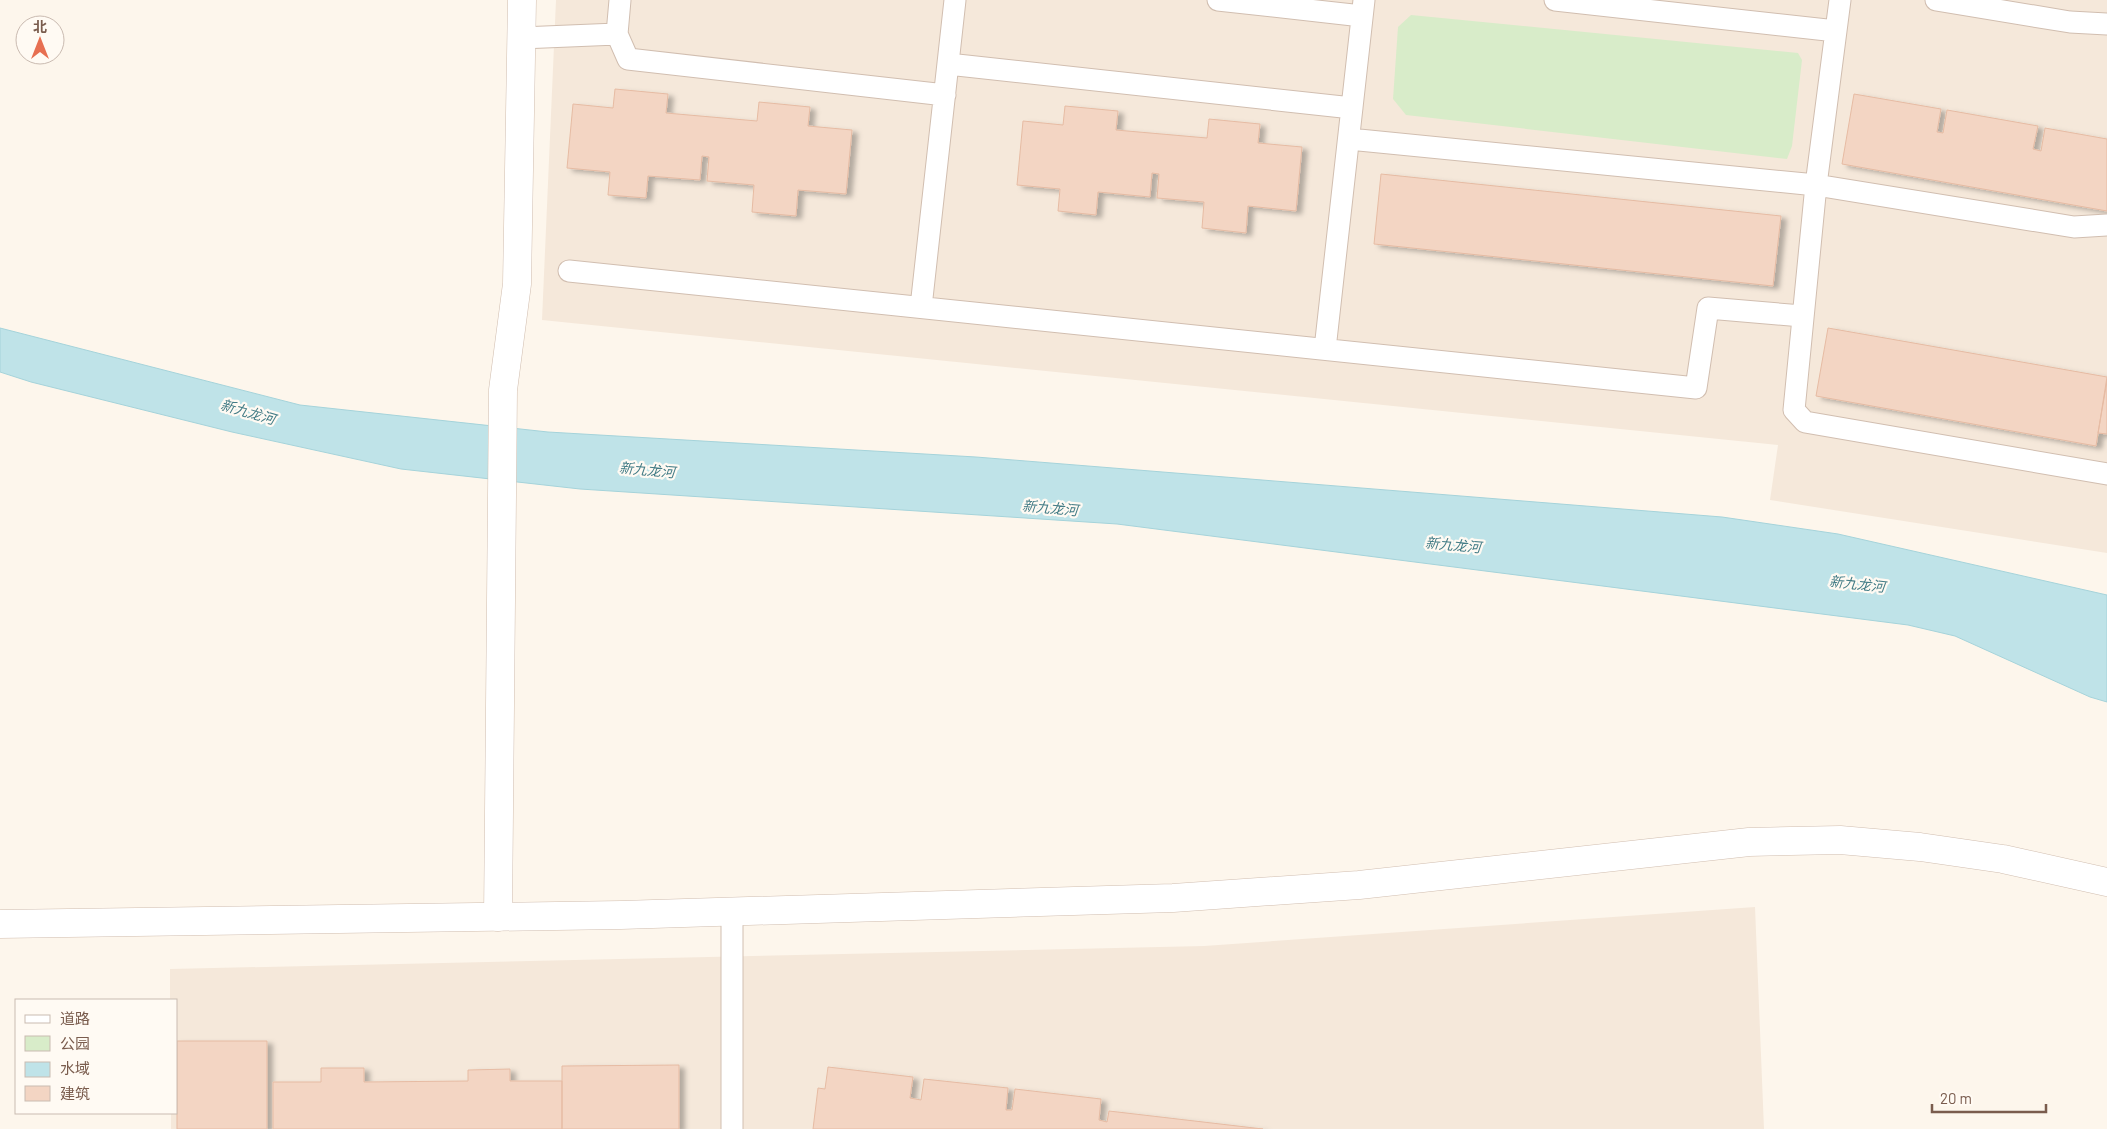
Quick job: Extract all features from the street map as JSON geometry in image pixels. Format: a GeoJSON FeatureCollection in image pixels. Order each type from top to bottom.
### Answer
{"type":"FeatureCollection","features":[{"type":"Feature","properties":{"kind":"street"},"geometry":{"type":"LineString","coordinates":[[498,917],[503,390],[516,284],[522,0]]}},
{"type":"Feature","properties":{"kind":"street"},"geometry":{"type":"LineString","coordinates":[[0,924],[732,912],[1193,897],[1359,885],[1749,842],[1840,840],[1920,847],[2002,859],[2107,882]]}},
{"type":"Feature","properties":{"kind":"lane"},"geometry":{"type":"LineString","coordinates":[[620,0],[617,34],[628,60],[945,95]]}},
{"type":"Feature","properties":{"kind":"lane"},"geometry":{"type":"LineString","coordinates":[[921,307],[955,0]]}},
{"type":"Feature","properties":{"kind":"lane"},"geometry":{"type":"LineString","coordinates":[[1218,0],[1363,8],[1325,349]]}},
{"type":"Feature","properties":{"kind":"lane"},"geometry":{"type":"LineString","coordinates":[[1555,0],[1836,31]]}},
{"type":"Feature","properties":{"kind":"lane"},"geometry":{"type":"LineString","coordinates":[[1840,0],[1816,185],[1794,410],[1805,422],[2107,474]]}},
{"type":"Feature","properties":{"kind":"lane"},"geometry":{"type":"LineString","coordinates":[[1936,0],[2070,22],[2107,24]]}},
{"type":"Feature","properties":{"kind":"lane"},"geometry":{"type":"LineString","coordinates":[[521,38],[617,34]]}},
{"type":"Feature","properties":{"kind":"lane"},"geometry":{"type":"LineString","coordinates":[[948,64],[1352,108]]}},
{"type":"Feature","properties":{"kind":"lane"},"geometry":{"type":"LineString","coordinates":[[1349,139],[1816,185],[2074,227],[2107,225]]}},
{"type":"Feature","properties":{"kind":"lane"},"geometry":{"type":"LineString","coordinates":[[569,271],[1696,388],[1708,308],[1802,316]]}},
{"type":"Feature","properties":{"kind":"lane"},"geometry":{"type":"LineString","coordinates":[[732,912],[732,1129]]}},
{"type":"Feature","properties":{"kind":"shaded area"},"geometry":{"type":"Polygon","coordinates":[[[556,0],[2107,0],[2107,553],[1770,500],[1778,445],[542,320],[556,0]]]}},
{"type":"Feature","properties":{"kind":"shaded area"},"geometry":{"type":"Polygon","coordinates":[[[1755,907],[1764,1129],[171,1129],[171,1114],[178,1114],[178,999],[170,999],[170,969],[1204,946],[1755,907]]]}},
{"type":"Feature","properties":{"kind":"green space"},"geometry":{"type":"Polygon","coordinates":[[[1411,15],[1798,53],[1802,60],[1792,146],[1787,159],[1406,115],[1393,99],[1398,27],[1411,15]]]}},
{"type":"Feature","properties":{"kind":"water","name":"新九龙河"},"geometry":{"type":"Polygon","coordinates":[[[0,328],[300,405],[548,432],[976,457],[1722,517],[1838,534],[2107,595],[2107,702],[2090,697],[1955,636],[1908,625],[1117,524],[580,489],[401,469],[232,432],[31,382],[0,372],[0,328]]]}},
{"type":"Feature","properties":{"kind":"building"},"geometry":{"type":"Polygon","coordinates":[[[615,89],[668,94],[666,113],[757,121],[759,102],[810,107],[808,126],[852,130],[846,194],[798,190],[796,216],[752,212],[754,185],[707,181],[709,157],[702,156],[700,180],[648,176],[646,198],[608,195],[610,172],[567,168],[573,104],[613,108],[615,89]]]}},
{"type":"Feature","properties":{"kind":"building"},"geometry":{"type":"Polygon","coordinates":[[[1854,94],[1941,109],[1937,132],[1943,133],[1947,110],[2038,126],[2033,149],[2041,151],[2045,128],[2107,139],[2107,211],[1842,164],[1854,94]]]}},
{"type":"Feature","properties":{"kind":"building"},"geometry":{"type":"Polygon","coordinates":[[[1065,106],[1118,111],[1116,130],[1207,138],[1209,119],[1260,124],[1258,143],[1302,147],[1296,211],[1248,206],[1246,233],[1202,228],[1204,202],[1157,198],[1159,174],[1152,173],[1150,197],[1098,192],[1096,215],[1058,211],[1060,189],[1017,185],[1023,121],[1063,125],[1065,106]]]}},
{"type":"Feature","properties":{"kind":"building"},"geometry":{"type":"Polygon","coordinates":[[[1381,174],[1781,216],[1773,286],[1374,244],[1381,174]]]}},
{"type":"Feature","properties":{"kind":"building"},"geometry":{"type":"Polygon","coordinates":[[[1828,328],[2107,377],[2096,446],[1816,396],[1828,328]]]}},
{"type":"Feature","properties":{"kind":"building"},"geometry":{"type":"Polygon","coordinates":[[[2107,381],[2107,434],[2098,433],[2107,381]]]}},
{"type":"Feature","properties":{"kind":"building"},"geometry":{"type":"Polygon","coordinates":[[[178,1041],[267,1041],[267,1129],[177,1129],[178,1041]]]}},
{"type":"Feature","properties":{"kind":"building"},"geometry":{"type":"Polygon","coordinates":[[[679,1065],[679,1129],[562,1129],[562,1066],[679,1065]]]}},
{"type":"Feature","properties":{"kind":"building"},"geometry":{"type":"Polygon","coordinates":[[[828,1067],[913,1077],[910,1098],[921,1100],[924,1079],[1008,1088],[1006,1110],[1012,1110],[1015,1089],[1101,1099],[1099,1120],[1107,1122],[1109,1111],[1263,1129],[813,1129],[818,1088],[825,1089],[828,1067]]]}},
{"type":"Feature","properties":{"kind":"building"},"geometry":{"type":"Polygon","coordinates":[[[321,1068],[364,1068],[364,1082],[468,1081],[468,1070],[510,1069],[510,1081],[562,1081],[562,1129],[273,1129],[273,1082],[321,1082],[321,1068]]]}}]}
